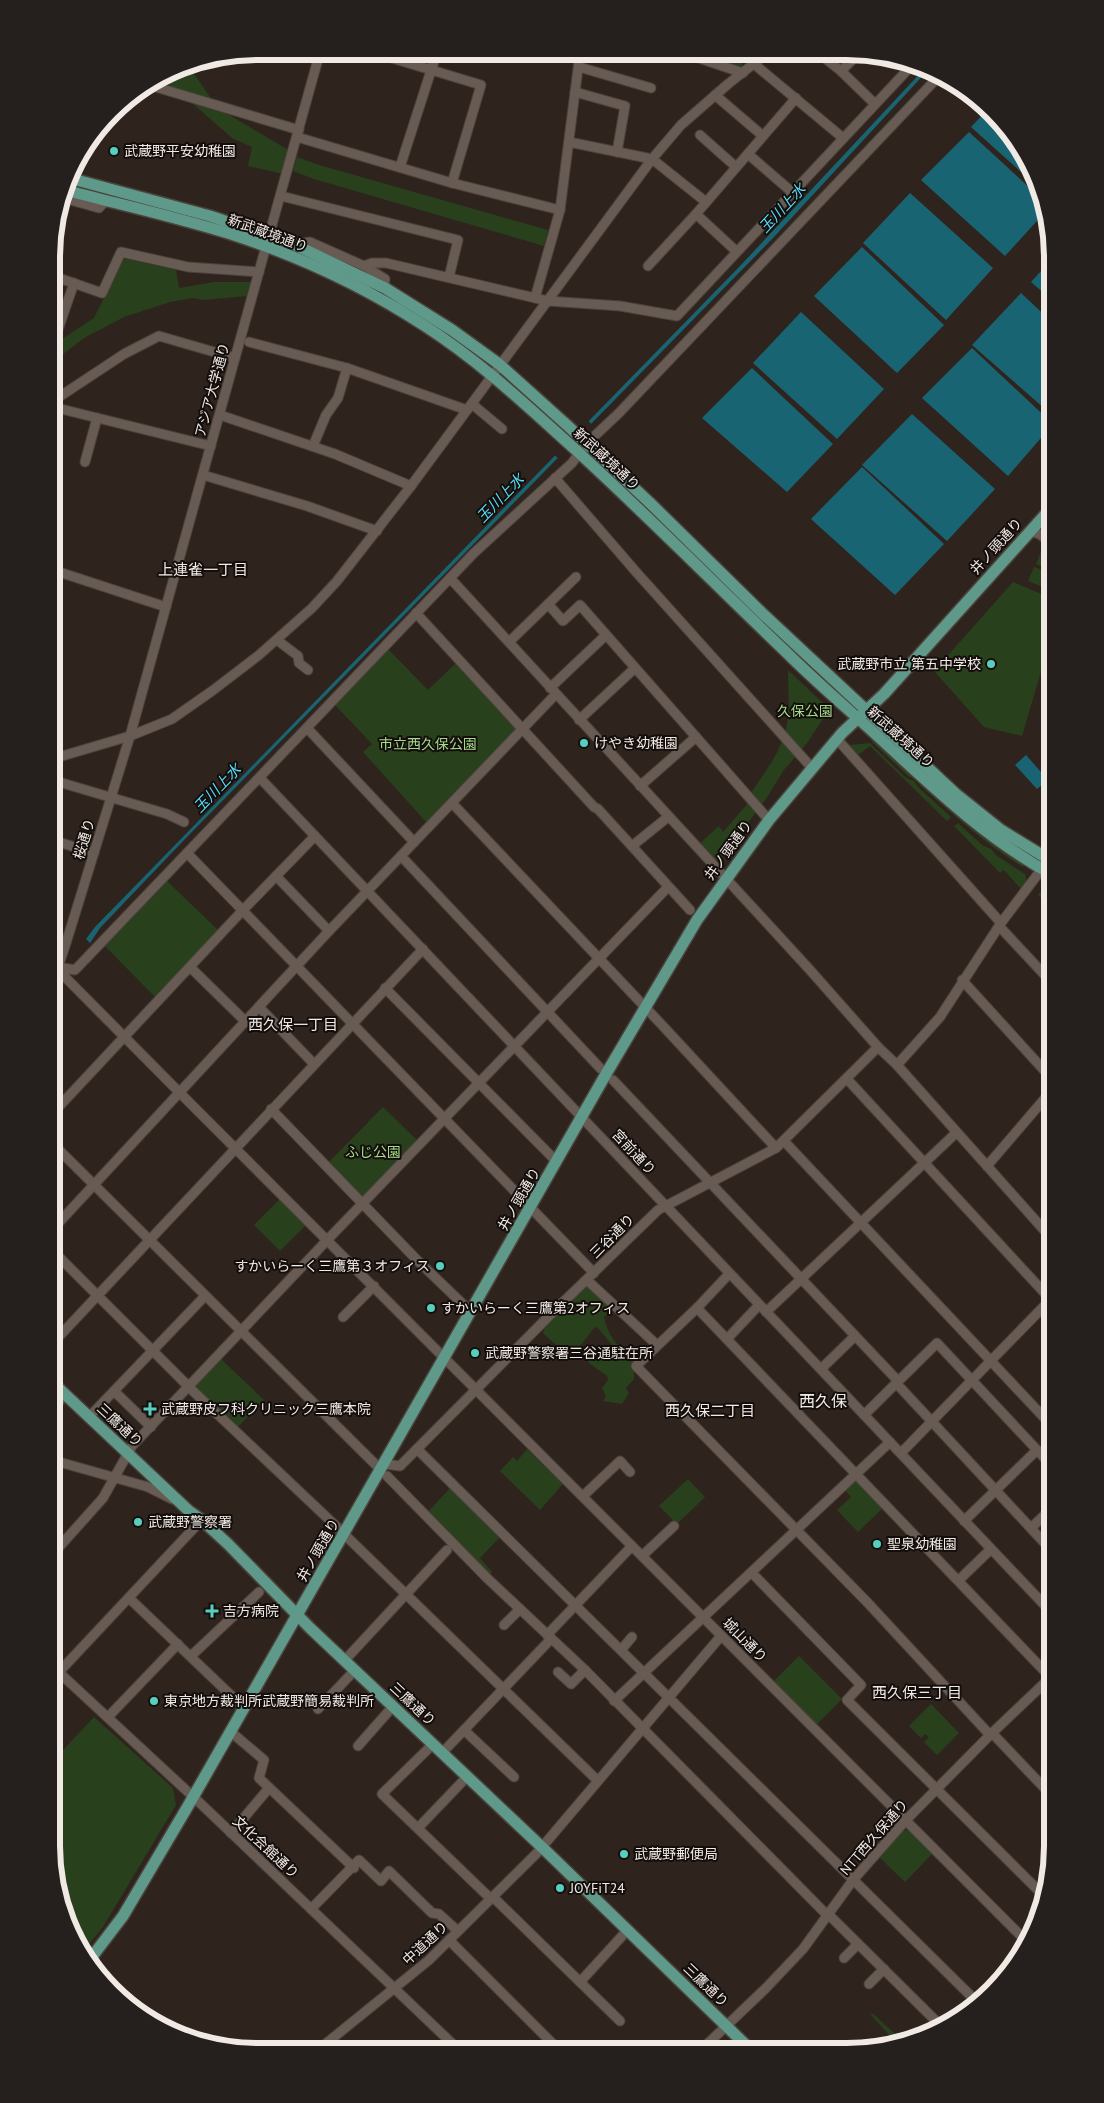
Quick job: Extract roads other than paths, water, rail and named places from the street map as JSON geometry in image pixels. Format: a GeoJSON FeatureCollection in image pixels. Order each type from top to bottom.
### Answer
{"type":"FeatureCollection","features":[{"type":"Feature","properties":{"kind":"main road","name":"新武蔵境通り"},"geometry":{"type":"LineString","coordinates":[[77,177],[210,216],[268,241],[375,296],[427,327],[492,374],[561,437],[582,448],[649,502],[762,613],[986,819],[1044,859]]}},
{"type":"Feature","properties":{"kind":"main road","name":"新武蔵境通り"},"geometry":{"type":"LineString","coordinates":[[71,191],[216,230],[301,248],[384,287],[452,330],[499,364],[569,427],[582,448],[787,654],[968,818],[1008,848],[1044,860]]}},
{"type":"Feature","properties":{"kind":"main road","name":"井ノ頭通り"},"geometry":{"type":"LineString","coordinates":[[93,1956],[123,1916],[193,1797],[298,1616],[341,1531],[384,1470],[445,1357],[645,1009],[697,920],[724,879],[769,820],[837,739],[868,711],[1044,515]]}},
{"type":"Feature","properties":{"kind":"main road","name":"三鷹通り"},"geometry":{"type":"LineString","coordinates":[[60,1390],[189,1511],[204,1521],[298,1616],[542,1847],[743,2043]]}},
{"type":"Feature","properties":{"kind":"street","name":"アジア大学通り"},"geometry":{"type":"LineString","coordinates":[[130,736],[318,60]]}},
{"type":"Feature","properties":{"kind":"street"},"geometry":{"type":"LineString","coordinates":[[399,60],[481,85],[452,183]]}},
{"type":"Feature","properties":{"kind":"street"},"geometry":{"type":"LineString","coordinates":[[400,167],[435,60]]}},
{"type":"Feature","properties":{"kind":"street"},"geometry":{"type":"LineString","coordinates":[[535,298],[560,210],[580,60]]}},
{"type":"Feature","properties":{"kind":"street"},"geometry":{"type":"LineString","coordinates":[[705,60],[743,73]]}},
{"type":"Feature","properties":{"kind":"street"},"geometry":{"type":"LineString","coordinates":[[60,757],[130,736],[172,719],[212,691],[277,640],[337,581],[470,407],[499,364],[652,159],[681,125],[759,60]]}},
{"type":"Feature","properties":{"kind":"street"},"geometry":{"type":"LineString","coordinates":[[827,60],[875,104]]}},
{"type":"Feature","properties":{"kind":"street"},"geometry":{"type":"LineString","coordinates":[[841,71],[852,60]]}},
{"type":"Feature","properties":{"kind":"street"},"geometry":{"type":"LineString","coordinates":[[754,64],[844,138]]}},
{"type":"Feature","properties":{"kind":"street"},"geometry":{"type":"LineString","coordinates":[[579,67],[651,88]]}},
{"type":"Feature","properties":{"kind":"street"},"geometry":{"type":"LineString","coordinates":[[364,266],[372,263],[386,263],[535,298],[620,306],[677,316],[908,69]]}},
{"type":"Feature","properties":{"kind":"street"},"geometry":{"type":"LineString","coordinates":[[60,968],[75,970],[450,578],[555,478],[582,448],[632,400],[935,80]]}},
{"type":"Feature","properties":{"kind":"street"},"geometry":{"type":"LineString","coordinates":[[156,87],[452,183],[560,210]]}},
{"type":"Feature","properties":{"kind":"street"},"geometry":{"type":"LineString","coordinates":[[575,92],[625,106],[617,152]]}},
{"type":"Feature","properties":{"kind":"street"},"geometry":{"type":"LineString","coordinates":[[715,95],[763,136]]}},
{"type":"Feature","properties":{"kind":"street"},"geometry":{"type":"LineString","coordinates":[[648,266],[696,214],[796,98]]}},
{"type":"Feature","properties":{"kind":"street"},"geometry":{"type":"LineString","coordinates":[[700,135],[736,168]]}},
{"type":"Feature","properties":{"kind":"street"},"geometry":{"type":"LineString","coordinates":[[569,142],[652,159],[706,202]]}},
{"type":"Feature","properties":{"kind":"street"},"geometry":{"type":"LineString","coordinates":[[748,154],[793,193]]}},
{"type":"Feature","properties":{"kind":"street"},"geometry":{"type":"LineString","coordinates":[[281,196],[458,240],[448,277]]}},
{"type":"Feature","properties":{"kind":"street"},"geometry":{"type":"LineString","coordinates":[[69,200],[99,208],[106,200]]}},
{"type":"Feature","properties":{"kind":"street"},"geometry":{"type":"LineString","coordinates":[[696,214],[736,251]]}},
{"type":"Feature","properties":{"kind":"street"},"geometry":{"type":"LineString","coordinates":[[301,248],[304,243],[310,242],[364,266],[385,279],[384,287]]}},
{"type":"Feature","properties":{"kind":"street"},"geometry":{"type":"LineString","coordinates":[[60,278],[102,293],[121,252],[188,268],[259,272]]}},
{"type":"Feature","properties":{"kind":"street"},"geometry":{"type":"LineString","coordinates":[[60,324],[74,283]]}},
{"type":"Feature","properties":{"kind":"street"},"geometry":{"type":"LineString","coordinates":[[60,396],[124,354],[158,336],[235,358]]}},
{"type":"Feature","properties":{"kind":"street"},"geometry":{"type":"LineString","coordinates":[[248,342],[347,368],[470,407],[502,429]]}},
{"type":"Feature","properties":{"kind":"street"},"geometry":{"type":"LineString","coordinates":[[313,446],[326,415],[338,398],[347,368]]}},
{"type":"Feature","properties":{"kind":"street"},"geometry":{"type":"LineString","coordinates":[[60,409],[211,446]]}},
{"type":"Feature","properties":{"kind":"street"},"geometry":{"type":"LineString","coordinates":[[220,415],[313,446],[411,486]]}},
{"type":"Feature","properties":{"kind":"street"},"geometry":{"type":"LineString","coordinates":[[85,462],[97,418]]}},
{"type":"Feature","properties":{"kind":"street"},"geometry":{"type":"LineString","coordinates":[[203,475],[307,506],[377,531]]}},
{"type":"Feature","properties":{"kind":"street"},"geometry":{"type":"LineString","coordinates":[[555,478],[637,573],[812,768]]}},
{"type":"Feature","properties":{"kind":"street"},"geometry":{"type":"LineString","coordinates":[[1030,530],[1044,537]]}},
{"type":"Feature","properties":{"kind":"street"},"geometry":{"type":"LineString","coordinates":[[60,572],[166,607]]}},
{"type":"Feature","properties":{"kind":"street"},"geometry":{"type":"LineString","coordinates":[[508,642],[576,577]]}},
{"type":"Feature","properties":{"kind":"street"},"geometry":{"type":"LineString","coordinates":[[450,578],[724,879],[810,970],[878,1048],[897,1065],[1044,1230]]}},
{"type":"Feature","properties":{"kind":"street"},"geometry":{"type":"LineString","coordinates":[[548,604],[564,621],[580,605],[769,820]]}},
{"type":"Feature","properties":{"kind":"street"},"geometry":{"type":"LineString","coordinates":[[416,613],[690,910]]}},
{"type":"Feature","properties":{"kind":"street"},"geometry":{"type":"LineString","coordinates":[[60,1221],[329,931],[522,730],[553,691],[606,635]]}},
{"type":"Feature","properties":{"kind":"street"},"geometry":{"type":"LineString","coordinates":[[277,640],[298,656],[299,663],[308,670]]}},
{"type":"Feature","properties":{"kind":"street"},"geometry":{"type":"LineString","coordinates":[[579,720],[635,668]]}},
{"type":"Feature","properties":{"kind":"street"},"geometry":{"type":"LineString","coordinates":[[306,728],[414,842]]}},
{"type":"Feature","properties":{"kind":"street","name":"桜通り"},"geometry":{"type":"LineString","coordinates":[[60,953],[94,853],[130,736]]}},
{"type":"Feature","properties":{"kind":"street"},"geometry":{"type":"LineString","coordinates":[[640,786],[696,737]]}},
{"type":"Feature","properties":{"kind":"street"},"geometry":{"type":"LineString","coordinates":[[837,739],[1044,975]]}},
{"type":"Feature","properties":{"kind":"street","name":"宮前通り"},"geometry":{"type":"LineString","coordinates":[[260,778],[1044,1605]]}},
{"type":"Feature","properties":{"kind":"street"},"geometry":{"type":"LineString","coordinates":[[60,782],[167,814],[184,822]]}},
{"type":"Feature","properties":{"kind":"street"},"geometry":{"type":"LineString","coordinates":[[452,803],[776,1148]]}},
{"type":"Feature","properties":{"kind":"street"},"geometry":{"type":"LineString","coordinates":[[632,846],[668,817]]}},
{"type":"Feature","properties":{"kind":"street"},"geometry":{"type":"LineString","coordinates":[[60,1105],[315,836]]}},
{"type":"Feature","properties":{"kind":"street"},"geometry":{"type":"LineString","coordinates":[[60,842],[94,853]]}},
{"type":"Feature","properties":{"kind":"street"},"geometry":{"type":"LineString","coordinates":[[187,853],[594,1273]]}},
{"type":"Feature","properties":{"kind":"street"},"geometry":{"type":"LineString","coordinates":[[401,856],[601,1069]]}},
{"type":"Feature","properties":{"kind":"street"},"geometry":{"type":"LineString","coordinates":[[897,1065],[940,1016],[1000,924],[1044,868]]}},
{"type":"Feature","properties":{"kind":"street"},"geometry":{"type":"LineString","coordinates":[[276,876],[329,931]]}},
{"type":"Feature","properties":{"kind":"street"},"geometry":{"type":"LineString","coordinates":[[60,1546],[103,1498],[128,1454],[151,1427],[363,1203],[668,887]]}},
{"type":"Feature","properties":{"kind":"street"},"geometry":{"type":"LineString","coordinates":[[60,1336],[270,1109],[423,949]]}},
{"type":"Feature","properties":{"kind":"street"},"geometry":{"type":"LineString","coordinates":[[191,968],[246,1022]]}},
{"type":"Feature","properties":{"kind":"street","name":"城山通り"},"geometry":{"type":"LineString","coordinates":[[60,973],[1022,1937]]}},
{"type":"Feature","properties":{"kind":"street"},"geometry":{"type":"LineString","coordinates":[[962,980],[1044,1071]]}},
{"type":"Feature","properties":{"kind":"street"},"geometry":{"type":"LineString","coordinates":[[386,988],[481,1082],[557,1162]]}},
{"type":"Feature","properties":{"kind":"street"},"geometry":{"type":"LineString","coordinates":[[259,1007],[314,1064]]}},
{"type":"Feature","properties":{"kind":"street","name":"三谷通り"},"geometry":{"type":"LineString","coordinates":[[384,1470],[400,1466],[658,1210],[776,1148],[878,1048]]}},
{"type":"Feature","properties":{"kind":"street"},"geometry":{"type":"LineString","coordinates":[[847,1078],[1044,1291]]}},
{"type":"Feature","properties":{"kind":"street"},"geometry":{"type":"LineString","coordinates":[[613,1080],[855,1336],[1044,1542]]}},
{"type":"Feature","properties":{"kind":"street"},"geometry":{"type":"LineString","coordinates":[[987,1166],[1044,1098]]}},
{"type":"Feature","properties":{"kind":"street"},"geometry":{"type":"LineString","coordinates":[[270,1109],[471,1312]]}},
{"type":"Feature","properties":{"kind":"street"},"geometry":{"type":"LineString","coordinates":[[727,1339],[762,1308],[800,1279],[956,1133]]}},
{"type":"Feature","properties":{"kind":"street"},"geometry":{"type":"LineString","coordinates":[[784,1141],[1044,1417]]}},
{"type":"Feature","properties":{"kind":"street"},"geometry":{"type":"LineString","coordinates":[[60,1151],[242,1333],[384,1470],[449,1540],[585,1670],[937,2022]]}},
{"type":"Feature","properties":{"kind":"street"},"geometry":{"type":"LineString","coordinates":[[60,1258],[189,1387],[341,1531],[598,1781]]}},
{"type":"Feature","properties":{"kind":"street"},"geometry":{"type":"LineString","coordinates":[[729,1274],[697,1308],[636,1366],[867,1602],[1044,1788]]}},
{"type":"Feature","properties":{"kind":"street"},"geometry":{"type":"LineString","coordinates":[[587,1280],[657,1345]]}},
{"type":"Feature","properties":{"kind":"street"},"geometry":{"type":"LineString","coordinates":[[343,1317],[374,1286]]}},
{"type":"Feature","properties":{"kind":"street"},"geometry":{"type":"LineString","coordinates":[[89,1417],[205,1296]]}},
{"type":"Feature","properties":{"kind":"street"},"geometry":{"type":"LineString","coordinates":[[697,1308],[1044,1670]]}},
{"type":"Feature","properties":{"kind":"street"},"geometry":{"type":"LineString","coordinates":[[900,1453],[1044,1308]]}},
{"type":"Feature","properties":{"kind":"street"},"geometry":{"type":"LineString","coordinates":[[821,1369],[855,1336]]}},
{"type":"Feature","properties":{"kind":"street"},"geometry":{"type":"LineString","coordinates":[[864,1415],[937,1343],[1044,1458]]}},
{"type":"Feature","properties":{"kind":"street"},"geometry":{"type":"LineString","coordinates":[[114,1392],[151,1427]]}},
{"type":"Feature","properties":{"kind":"street"},"geometry":{"type":"LineString","coordinates":[[60,1400],[65,1395]]}},
{"type":"Feature","properties":{"kind":"street"},"geometry":{"type":"LineString","coordinates":[[614,1701],[890,1442]]}},
{"type":"Feature","properties":{"kind":"street"},"geometry":{"type":"LineString","coordinates":[[417,1449],[973,1998]]}},
{"type":"Feature","properties":{"kind":"street"},"geometry":{"type":"LineString","coordinates":[[964,1521],[1036,1450]]}},
{"type":"Feature","properties":{"kind":"street"},"geometry":{"type":"LineString","coordinates":[[582,1496],[623,1458],[630,1472]]}},
{"type":"Feature","properties":{"kind":"street"},"geometry":{"type":"LineString","coordinates":[[60,1462],[148,1488],[168,1496],[189,1511]]}},
{"type":"Feature","properties":{"kind":"street"},"geometry":{"type":"LineString","coordinates":[[1031,1528],[1044,1516]]}},
{"type":"Feature","properties":{"kind":"street"},"geometry":{"type":"LineString","coordinates":[[642,1556],[674,1526]]}},
{"type":"Feature","properties":{"kind":"street"},"geometry":{"type":"LineString","coordinates":[[60,1671],[195,1527]]}},
{"type":"Feature","properties":{"kind":"street"},"geometry":{"type":"LineString","coordinates":[[442,1752],[503,1690],[575,1604],[632,1546]]}},
{"type":"Feature","properties":{"kind":"street"},"geometry":{"type":"LineString","coordinates":[[959,1580],[991,1549]]}},
{"type":"Feature","properties":{"kind":"street"},"geometry":{"type":"LineString","coordinates":[[345,1660],[447,1550]]}},
{"type":"Feature","properties":{"kind":"street"},"geometry":{"type":"LineString","coordinates":[[752,1573],[861,1686],[848,1700],[1039,1891]]}},
{"type":"Feature","properties":{"kind":"street"},"geometry":{"type":"LineString","coordinates":[[191,1656],[259,1592]]}},
{"type":"Feature","properties":{"kind":"street"},"geometry":{"type":"LineString","coordinates":[[129,1598],[238,1702]]}},
{"type":"Feature","properties":{"kind":"street"},"geometry":{"type":"LineString","coordinates":[[504,1625],[520,1609]]}},
{"type":"Feature","properties":{"kind":"street","name":"中道通り"},"geometry":{"type":"LineString","coordinates":[[327,2043],[429,1960],[542,1847],[721,1636]]}},
{"type":"Feature","properties":{"kind":"street"},"geometry":{"type":"LineString","coordinates":[[621,1650],[632,1637]]}},
{"type":"Feature","properties":{"kind":"street"},"geometry":{"type":"LineString","coordinates":[[108,1717],[178,1644]]}},
{"type":"Feature","properties":{"kind":"street"},"geometry":{"type":"LineString","coordinates":[[318,1709],[355,1670]]}},
{"type":"Feature","properties":{"kind":"street"},"geometry":{"type":"LineString","coordinates":[[558,1672],[571,1684],[585,1670]]}},
{"type":"Feature","properties":{"kind":"street","name":"文化会館通り"},"geometry":{"type":"LineString","coordinates":[[60,1673],[452,2043]]}},
{"type":"Feature","properties":{"kind":"street","name":"NTT西久保通り"},"geometry":{"type":"LineString","coordinates":[[709,2043],[803,1949],[827,1914],[854,1880],[906,1820],[991,1734],[1044,1685]]}},
{"type":"Feature","properties":{"kind":"street"},"geometry":{"type":"LineString","coordinates":[[358,1746],[388,1712]]}},
{"type":"Feature","properties":{"kind":"street"},"geometry":{"type":"LineString","coordinates":[[464,1730],[514,1777]]}},
{"type":"Feature","properties":{"kind":"street"},"geometry":{"type":"LineString","coordinates":[[231,1732],[264,1760],[259,1778],[354,1868]]}},
{"type":"Feature","properties":{"kind":"street"},"geometry":{"type":"LineString","coordinates":[[428,1749],[382,1794],[620,2021]]}},
{"type":"Feature","properties":{"kind":"street"},"geometry":{"type":"LineString","coordinates":[[418,1828],[462,1782]]}},
{"type":"Feature","properties":{"kind":"street"},"geometry":{"type":"LineString","coordinates":[[231,1833],[269,1788]]}},
{"type":"Feature","properties":{"kind":"street"},"geometry":{"type":"LineString","coordinates":[[312,1909],[360,1860],[380,1881],[389,1871],[432,1912],[439,1914],[458,1931]]}},
{"type":"Feature","properties":{"kind":"street"},"geometry":{"type":"LineString","coordinates":[[580,1982],[623,1935]]}},
{"type":"Feature","properties":{"kind":"street"},"geometry":{"type":"LineString","coordinates":[[449,1940],[552,2043]]}},
{"type":"Feature","properties":{"kind":"street"},"geometry":{"type":"LineString","coordinates":[[844,1958],[858,1944]]}},
{"type":"Feature","properties":{"kind":"street"},"geometry":{"type":"LineString","coordinates":[[869,1984],[884,1969]]}},
{"type":"Feature","properties":{"kind":"water"},"geometry":{"type":"Polygon","coordinates":[[[920,74],[923,75],[773,238],[185,839],[100,928],[90,943],[86,939],[95,927],[741,265],[920,74]]]}},
{"type":"Feature","properties":{"kind":"water"},"geometry":{"type":"Polygon","coordinates":[[[983,115],[1011,147],[1028,178],[971,127],[983,115]]]}},
{"type":"Feature","properties":{"kind":"water"},"geometry":{"type":"Polygon","coordinates":[[[969,132],[1033,190],[1040,218],[1005,256],[921,180],[969,132]]]}},
{"type":"Feature","properties":{"kind":"water"},"geometry":{"type":"Polygon","coordinates":[[[910,193],[993,268],[946,320],[863,243],[910,193]]]}},
{"type":"Feature","properties":{"kind":"water"},"geometry":{"type":"Polygon","coordinates":[[[862,247],[944,325],[897,373],[814,296],[862,247]]]}},
{"type":"Feature","properties":{"kind":"water"},"geometry":{"type":"Polygon","coordinates":[[[1044,268],[1044,293],[1031,282],[1044,268]]]}},
{"type":"Feature","properties":{"kind":"water"},"geometry":{"type":"Polygon","coordinates":[[[1021,293],[1044,315],[1044,408],[972,345],[1021,293]]]}},
{"type":"Feature","properties":{"kind":"water"},"geometry":{"type":"Polygon","coordinates":[[[801,312],[884,389],[837,439],[753,363],[801,312]]]}},
{"type":"Feature","properties":{"kind":"water"},"geometry":{"type":"Polygon","coordinates":[[[972,348],[1044,416],[1044,434],[1008,476],[922,398],[972,348]]]}},
{"type":"Feature","properties":{"kind":"water"},"geometry":{"type":"Polygon","coordinates":[[[752,368],[833,444],[787,492],[702,418],[752,368]]]}},
{"type":"Feature","properties":{"kind":"water"},"geometry":{"type":"Polygon","coordinates":[[[912,414],[995,489],[947,541],[862,465],[912,414]]]}},
{"type":"Feature","properties":{"kind":"water"},"geometry":{"type":"Polygon","coordinates":[[[862,467],[944,544],[895,595],[811,519],[862,467]]]}},
{"type":"Feature","properties":{"kind":"water"},"geometry":{"type":"Polygon","coordinates":[[[1026,755],[1044,775],[1044,783],[1037,789],[1015,765],[1026,755]]]}},
{"type":"Feature","properties":{"kind":"place","name":"武蔵野平安幼稚園"},"geometry":{"type":"Point","coordinates":[114,151]}},
{"type":"Feature","properties":{"kind":"place","name":"武蔵野市立 第五中学校"},"geometry":{"type":"Point","coordinates":[991,664]}},
{"type":"Feature","properties":{"kind":"place","name":"けやき幼稚園"},"geometry":{"type":"Point","coordinates":[584,743]}},
{"type":"Feature","properties":{"kind":"place","name":"すかいらーく三鷹第３オフィス"},"geometry":{"type":"Point","coordinates":[440,1266]}},
{"type":"Feature","properties":{"kind":"place","name":"すかいらーく三鷹第2オフィス"},"geometry":{"type":"Point","coordinates":[431,1308]}},
{"type":"Feature","properties":{"kind":"place","name":"武蔵野警察署三谷通駐在所"},"geometry":{"type":"Point","coordinates":[475,1353]}},
{"type":"Feature","properties":{"kind":"place","name":"武蔵野皮フ科クリニック三鷹本院"},"geometry":{"type":"Point","coordinates":[150,1409]}},
{"type":"Feature","properties":{"kind":"place","name":"武蔵野警察署"},"geometry":{"type":"Point","coordinates":[138,1522]}},
{"type":"Feature","properties":{"kind":"place","name":"聖泉幼稚園"},"geometry":{"type":"Point","coordinates":[877,1544]}},
{"type":"Feature","properties":{"kind":"place","name":"吉方病院"},"geometry":{"type":"Point","coordinates":[212,1611]}},
{"type":"Feature","properties":{"kind":"place","name":"東京地方裁判所武蔵野簡易裁判所"},"geometry":{"type":"Point","coordinates":[154,1701]}},
{"type":"Feature","properties":{"kind":"place","name":"武蔵野郵便局"},"geometry":{"type":"Point","coordinates":[624,1854]}},
{"type":"Feature","properties":{"kind":"place","name":"JOYFiT24"},"geometry":{"type":"Point","coordinates":[560,1888]}},
{"type":"Feature","properties":{"kind":"district","name":"上連雀一丁目"},"geometry":{"type":"Point","coordinates":[203,569]}},
{"type":"Feature","properties":{"kind":"district","name":"西久保一丁目"},"geometry":{"type":"Point","coordinates":[293,1024]}},
{"type":"Feature","properties":{"kind":"district","name":"西久保"},"geometry":{"type":"Point","coordinates":[823,1401]}},
{"type":"Feature","properties":{"kind":"district","name":"西久保二丁目"},"geometry":{"type":"Point","coordinates":[710,1410]}},
{"type":"Feature","properties":{"kind":"district","name":"西久保三丁目"},"geometry":{"type":"Point","coordinates":[917,1692]}},
{"type":"Feature","properties":{"kind":"water label","name":"玉川上水"},"geometry":{"type":"Point","coordinates":[782,208]}},
{"type":"Feature","properties":{"kind":"water label","name":"玉川上水"},"geometry":{"type":"Point","coordinates":[500,498]}},
{"type":"Feature","properties":{"kind":"water label","name":"玉川上水"},"geometry":{"type":"Point","coordinates":[217,788]}},
{"type":"Feature","properties":{"kind":"park label","name":"久保公園"},"geometry":{"type":"Point","coordinates":[805,711]}},
{"type":"Feature","properties":{"kind":"park label","name":"市立西久保公園"},"geometry":{"type":"Point","coordinates":[428,744]}},
{"type":"Feature","properties":{"kind":"park label","name":"ふじ公園"},"geometry":{"type":"Point","coordinates":[373,1152]}}]}
